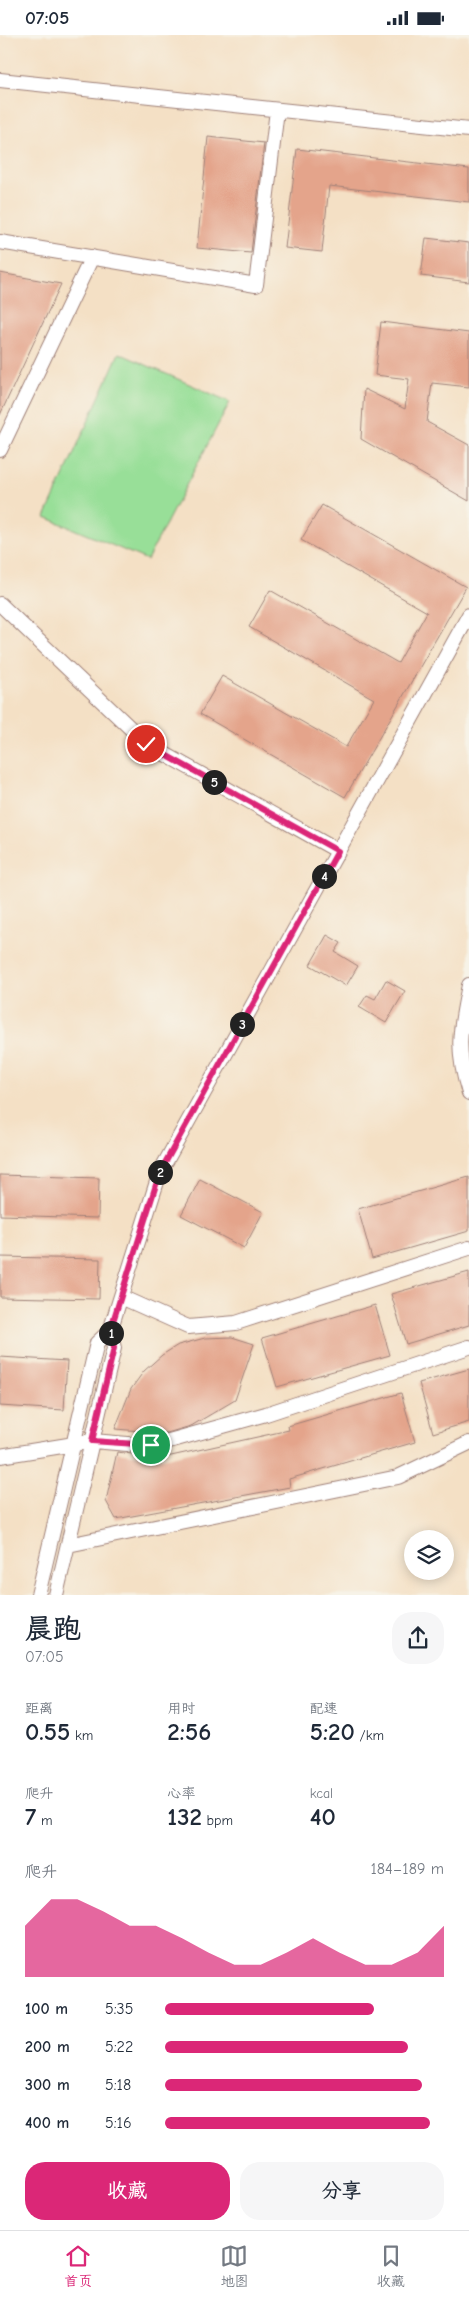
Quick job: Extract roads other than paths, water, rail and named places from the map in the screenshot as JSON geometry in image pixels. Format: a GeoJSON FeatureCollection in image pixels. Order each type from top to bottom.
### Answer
{"type":"FeatureCollection","features":[{"type":"Feature","properties":{"kind":"street"},"geometry":{"type":"LineString","coordinates":[[0,80],[469,130]]}},
{"type":"Feature","properties":{"kind":"street"},"geometry":{"type":"LineString","coordinates":[[0,242],[256,285],[277,110]]}},
{"type":"Feature","properties":{"kind":"street"},"geometry":{"type":"LineString","coordinates":[[0,450],[92,257]]}},
{"type":"Feature","properties":{"kind":"street"},"geometry":{"type":"LineString","coordinates":[[0,604],[146,744],[338,851]]}},
{"type":"Feature","properties":{"kind":"street"},"geometry":{"type":"LineString","coordinates":[[38,1595],[97,1343],[110,1331],[160,1172],[469,615]]}},
{"type":"Feature","properties":{"kind":"street"},"geometry":{"type":"LineString","coordinates":[[469,985],[459,1037],[469,1093]]}},
{"type":"Feature","properties":{"kind":"street"},"geometry":{"type":"LineString","coordinates":[[121,1297],[188,1327],[236,1323],[469,1248]]}},
{"type":"Feature","properties":{"kind":"street"},"geometry":{"type":"LineString","coordinates":[[56,1595],[114,1348],[110,1331]]}},
{"type":"Feature","properties":{"kind":"street"},"geometry":{"type":"LineString","coordinates":[[0,1456],[92,1441],[151,1445],[266,1414],[469,1347]]}},
{"type":"Feature","properties":{"kind":"street"},"geometry":{"type":"LineString","coordinates":[[68,1545],[398,1477],[469,1443]]}}]}
